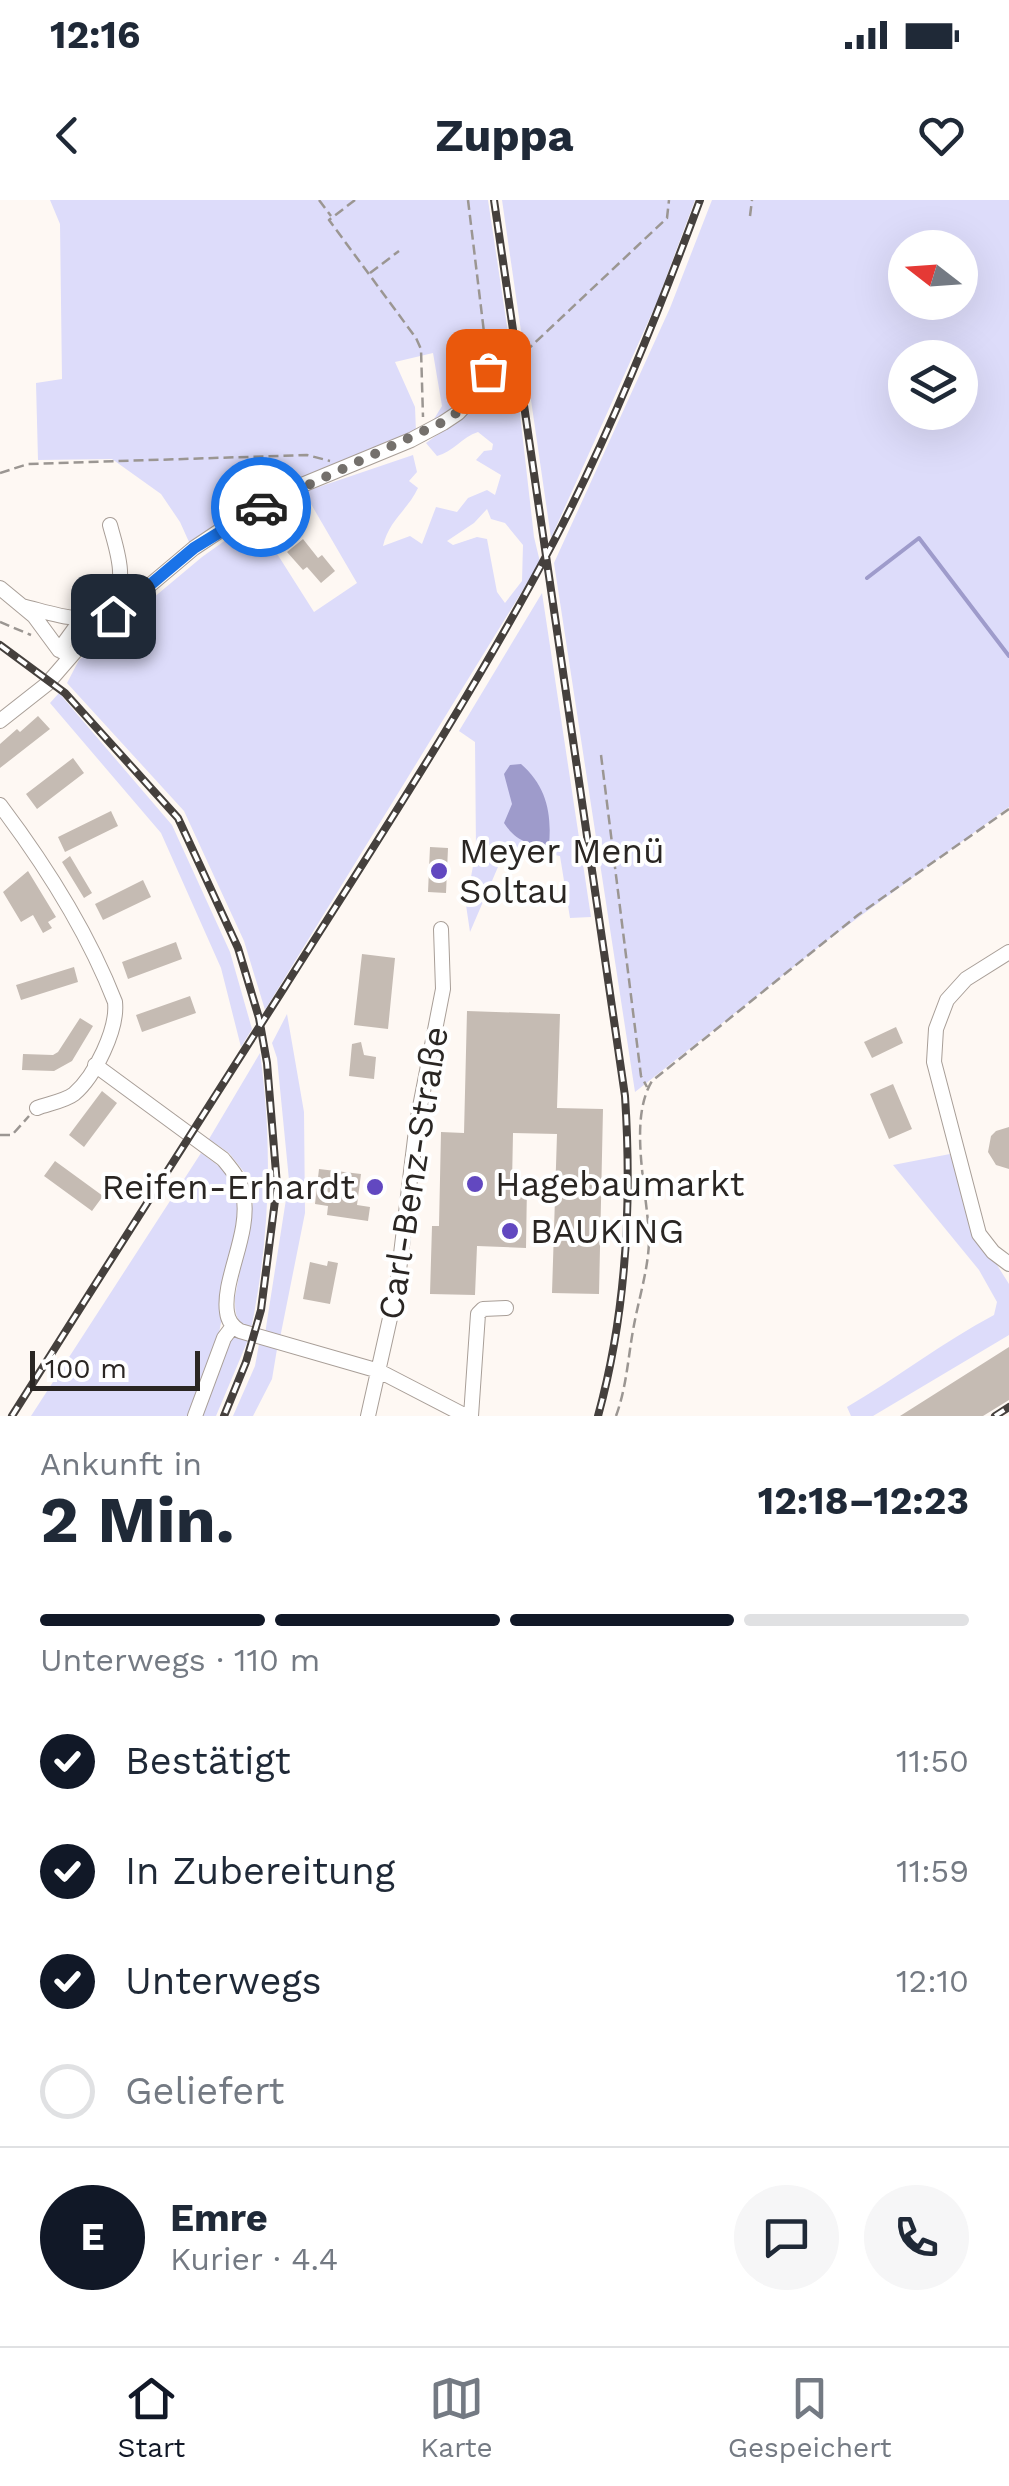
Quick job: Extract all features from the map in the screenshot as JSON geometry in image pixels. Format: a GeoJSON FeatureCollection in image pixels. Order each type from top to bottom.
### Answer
{"type":"FeatureCollection","features":[{"type":"Feature","properties":{"kind":"street"},"geometry":{"type":"LineString","coordinates":[[61,650],[238,518],[424,433],[458,413],[477,393],[488,371]]}},
{"type":"Feature","properties":{"kind":"street"},"geometry":{"type":"LineString","coordinates":[[0,721],[46,684],[61,650],[83,617],[104,607],[120,589],[120,562],[110,526]]}},
{"type":"Feature","properties":{"kind":"street"},"geometry":{"type":"LineString","coordinates":[[0,588],[34,616],[61,650]]}},
{"type":"Feature","properties":{"kind":"street"},"geometry":{"type":"LineString","coordinates":[[22,606],[83,617]]}},
{"type":"Feature","properties":{"kind":"street"},"geometry":{"type":"LineString","coordinates":[[0,805],[69,906],[115,1002],[114,1028],[73,1094],[36,1108]]}},
{"type":"Feature","properties":{"kind":"street","name":"Carl-Benz-Straße"},"geometry":{"type":"LineString","coordinates":[[368,1416],[397,1287],[417,1122],[443,989],[441,929]]}},
{"type":"Feature","properties":{"kind":"street"},"geometry":{"type":"LineString","coordinates":[[1009,952],[966,979],[946,1000],[936,1029],[934,1062],[979,1234],[1009,1264]]}},
{"type":"Feature","properties":{"kind":"street"},"geometry":{"type":"LineString","coordinates":[[94,1065],[223,1159],[238,1177],[245,1212],[227,1313],[240,1331],[379,1371],[469,1416],[478,1314],[483,1309],[506,1308]]}},
{"type":"Feature","properties":{"kind":"street"},"geometry":{"type":"LineString","coordinates":[[194,1416],[224,1338],[233,1326]]}},
{"type":"Feature","properties":{"kind":"path"},"geometry":{"type":"LineString","coordinates":[[318,200],[332,217]]}},
{"type":"Feature","properties":{"kind":"path"},"geometry":{"type":"LineString","coordinates":[[354,200],[329,220],[421,348],[424,433]]}},
{"type":"Feature","properties":{"kind":"path"},"geometry":{"type":"LineString","coordinates":[[468,200],[488,371],[506,370],[564,317],[667,218],[669,200]]}},
{"type":"Feature","properties":{"kind":"path"},"geometry":{"type":"LineString","coordinates":[[750,216],[752,200]]}},
{"type":"Feature","properties":{"kind":"path"},"geometry":{"type":"LineString","coordinates":[[369,274],[399,251]]}},
{"type":"Feature","properties":{"kind":"path"},"geometry":{"type":"LineString","coordinates":[[0,473],[28,464],[307,456],[351,465]]}},
{"type":"Feature","properties":{"kind":"path"},"geometry":{"type":"LineString","coordinates":[[0,622],[61,650]]}},
{"type":"Feature","properties":{"kind":"path"},"geometry":{"type":"LineString","coordinates":[[602,755],[641,1076],[648,1088]]}},
{"type":"Feature","properties":{"kind":"path"},"geometry":{"type":"LineString","coordinates":[[616,1416],[626,1382],[649,1241],[642,1162],[648,1088],[662,1071],[802,958],[1009,809]]}},
{"type":"Feature","properties":{"kind":"path"},"geometry":{"type":"LineString","coordinates":[[0,1135],[12,1135],[36,1108]]}},
{"type":"Feature","properties":{"kind":"shaded area"},"geometry":{"type":"Polygon","coordinates":[[[50,200],[488,200],[510,346],[492,360],[471,393],[435,424],[442,406],[433,353],[395,362],[415,407],[416,432],[271,494],[189,542],[161,494],[112,459],[38,460],[36,383],[62,379],[60,224],[50,200]]]}},
{"type":"Feature","properties":{"kind":"shaded area"},"geometry":{"type":"Polygon","coordinates":[[[502,200],[695,200],[657,302],[551,538],[502,200]]]}},
{"type":"Feature","properties":{"kind":"shaded area"},"geometry":{"type":"Polygon","coordinates":[[[712,200],[1009,200],[1009,807],[825,942],[635,1092],[554,563],[670,308],[712,200]]]}},
{"type":"Feature","properties":{"kind":"shaded area"},"geometry":{"type":"Polygon","coordinates":[[[515,370],[540,562],[265,1010],[244,941],[184,811],[67,683],[79,660],[202,557],[255,519],[314,612],[357,583],[304,492],[413,455],[417,472],[409,481],[418,488],[389,529],[383,546],[410,536],[422,544],[436,507],[457,512],[468,498],[487,490],[495,495],[501,475],[476,460],[484,451],[492,450],[493,444],[478,432],[437,456],[426,443],[481,403],[515,370]],[[487,509],[447,541],[453,545],[477,537],[487,539],[497,592],[505,603],[522,581],[523,545],[505,523],[491,519],[487,509]]]}},
{"type":"Feature","properties":{"kind":"shaded area"},"geometry":{"type":"Polygon","coordinates":[[[542,593],[591,917],[570,918],[560,856],[507,846],[470,932],[466,905],[476,849],[475,742],[459,731],[542,593]]]}},
{"type":"Feature","properties":{"kind":"shaded area"},"geometry":{"type":"Polygon","coordinates":[[[59,693],[172,825],[230,952],[252,1029],[241,1047],[221,968],[161,833],[50,703],[59,693]]]}},
{"type":"Feature","properties":{"kind":"shaded area"},"geometry":{"type":"Polygon","coordinates":[[[521,764],[546,800],[549,845],[523,841],[504,823],[512,804],[504,774],[510,765],[521,764]]]}},
{"type":"Feature","properties":{"kind":"shaded area"},"geometry":{"type":"Polygon","coordinates":[[[287,1014],[304,1112],[305,1213],[280,1338],[265,1334],[289,1180],[277,1058],[272,1043],[287,1014]]]}},
{"type":"Feature","properties":{"kind":"shaded area"},"geometry":{"type":"Polygon","coordinates":[[[260,1053],[268,1192],[251,1329],[237,1316],[235,1297],[256,1187],[229,1153],[209,1139],[260,1053]]]}},
{"type":"Feature","properties":{"kind":"shaded area"},"geometry":{"type":"Polygon","coordinates":[[[201,1153],[231,1179],[240,1210],[223,1290],[218,1339],[191,1416],[31,1416],[201,1153]]]}},
{"type":"Feature","properties":{"kind":"shaded area"},"geometry":{"type":"Polygon","coordinates":[[[950,1154],[975,1230],[1009,1284],[1009,1335],[873,1416],[851,1416],[847,1407],[994,1315],[997,1302],[979,1270],[893,1165],[950,1154]]]}},
{"type":"Feature","properties":{"kind":"shaded area"},"geometry":{"type":"Polygon","coordinates":[[[235,1337],[248,1340],[216,1416],[198,1416],[226,1343],[235,1337]]]}},
{"type":"Feature","properties":{"kind":"shaded area"},"geometry":{"type":"Polygon","coordinates":[[[259,1344],[277,1349],[272,1379],[253,1416],[233,1416],[255,1366],[259,1344]]]}},
{"type":"Feature","properties":{"kind":"building"},"geometry":{"type":"Polygon","coordinates":[[[303,539],[335,571],[321,583],[287,552],[303,539]]]}},
{"type":"Feature","properties":{"kind":"building"},"geometry":{"type":"Polygon","coordinates":[[[38,716],[50,729],[0,768],[0,744],[38,716]]]}},
{"type":"Feature","properties":{"kind":"building"},"geometry":{"type":"Polygon","coordinates":[[[73,758],[84,773],[37,809],[26,794],[73,758]]]}},
{"type":"Feature","properties":{"kind":"building"},"geometry":{"type":"Polygon","coordinates":[[[111,811],[118,826],[65,852],[58,837],[111,811]]]}},
{"type":"Feature","properties":{"kind":"building"},"geometry":{"type":"Polygon","coordinates":[[[430,847],[448,848],[446,893],[428,892],[430,847]]]}},
{"type":"Feature","properties":{"kind":"building"},"geometry":{"type":"Polygon","coordinates":[[[70,856],[92,893],[84,898],[62,862],[70,856]]]}},
{"type":"Feature","properties":{"kind":"building"},"geometry":{"type":"Polygon","coordinates":[[[28,871],[56,917],[48,922],[52,928],[43,933],[33,915],[21,922],[3,892],[28,871]]]}},
{"type":"Feature","properties":{"kind":"building"},"geometry":{"type":"Polygon","coordinates":[[[143,880],[151,897],[103,920],[95,904],[143,880]]]}},
{"type":"Feature","properties":{"kind":"building"},"geometry":{"type":"Polygon","coordinates":[[[176,942],[182,959],[128,979],[122,962],[176,942]]]}},
{"type":"Feature","properties":{"kind":"building"},"geometry":{"type":"Polygon","coordinates":[[[362,954],[395,958],[388,1029],[354,1025],[362,954]]]}},
{"type":"Feature","properties":{"kind":"building"},"geometry":{"type":"Polygon","coordinates":[[[74,967],[78,982],[21,1000],[16,985],[74,967]]]}},
{"type":"Feature","properties":{"kind":"building"},"geometry":{"type":"Polygon","coordinates":[[[190,996],[196,1013],[142,1032],[136,1015],[190,996]]]}},
{"type":"Feature","properties":{"kind":"building"},"geometry":{"type":"Polygon","coordinates":[[[467,1011],[560,1014],[557,1108],[603,1109],[599,1294],[552,1293],[557,1134],[513,1133],[512,1183],[527,1184],[526,1248],[477,1246],[475,1295],[430,1294],[432,1226],[439,1226],[441,1132],[464,1133],[467,1011]]]}},
{"type":"Feature","properties":{"kind":"building"},"geometry":{"type":"Polygon","coordinates":[[[80,1018],[93,1026],[72,1061],[54,1071],[22,1070],[23,1054],[58,1052],[80,1018]]]}},
{"type":"Feature","properties":{"kind":"building"},"geometry":{"type":"Polygon","coordinates":[[[896,1027],[903,1043],[872,1058],[864,1042],[896,1027]]]}},
{"type":"Feature","properties":{"kind":"building"},"geometry":{"type":"Polygon","coordinates":[[[361,1042],[364,1055],[376,1057],[374,1079],[349,1076],[352,1044],[361,1042]]]}},
{"type":"Feature","properties":{"kind":"building"},"geometry":{"type":"Polygon","coordinates":[[[893,1084],[912,1129],[889,1139],[870,1094],[893,1084]]]}},
{"type":"Feature","properties":{"kind":"building"},"geometry":{"type":"Polygon","coordinates":[[[102,1091],[117,1103],[84,1147],[69,1135],[102,1091]]]}},
{"type":"Feature","properties":{"kind":"building"},"geometry":{"type":"Polygon","coordinates":[[[1009,1127],[1009,1169],[996,1165],[988,1152],[991,1136],[1009,1127]]]}},
{"type":"Feature","properties":{"kind":"building"},"geometry":{"type":"Polygon","coordinates":[[[55,1161],[103,1196],[92,1211],[44,1176],[55,1161]]]}},
{"type":"Feature","properties":{"kind":"building"},"geometry":{"type":"Polygon","coordinates":[[[319,1169],[361,1174],[357,1205],[370,1207],[368,1221],[327,1215],[328,1206],[315,1204],[319,1169]]]}},
{"type":"Feature","properties":{"kind":"building"},"geometry":{"type":"Polygon","coordinates":[[[328,1261],[338,1263],[330,1304],[303,1299],[310,1262],[327,1266],[328,1261]]]}},
{"type":"Feature","properties":{"kind":"building"},"geometry":{"type":"Polygon","coordinates":[[[1009,1347],[1009,1400],[983,1416],[900,1416],[1009,1347]]]}},
{"type":"Feature","properties":{"kind":"waterway"},"geometry":{"type":"LineString","coordinates":[[867,578],[919,538],[1009,656]]}},
{"type":"Feature","properties":{"kind":"railway"},"geometry":{"type":"LineString","coordinates":[[494,200],[625,1096],[625,1257],[615,1337],[598,1416]]}},
{"type":"Feature","properties":{"kind":"railway"},"geometry":{"type":"LineString","coordinates":[[12,1416],[389,823],[523,598],[614,415],[700,200]]}},
{"type":"Feature","properties":{"kind":"railway"},"geometry":{"type":"LineString","coordinates":[[0,645],[65,693],[178,818],[238,948],[259,1018],[267,1063],[277,1185],[261,1310],[224,1416]]}},
{"type":"Feature","properties":{"kind":"railway"},"geometry":{"type":"LineString","coordinates":[[995,1416],[1009,1407]]}},
{"type":"Feature","properties":{"kind":"way so far"},"geometry":{"type":"LineString","coordinates":[[261,507],[443,422],[477,393],[488,371]]}},
{"type":"Feature","properties":{"kind":"place","name":"Meyer Menü Soltau"},"geometry":{"type":"Point","coordinates":[439,871]}},
{"type":"Feature","properties":{"kind":"place","name":"Hagebaumarkt"},"geometry":{"type":"Point","coordinates":[475,1184]}},
{"type":"Feature","properties":{"kind":"place","name":"Reifen-Erhardt"},"geometry":{"type":"Point","coordinates":[375,1187]}},
{"type":"Feature","properties":{"kind":"place","name":"BAUKING"},"geometry":{"type":"Point","coordinates":[510,1231]}},
{"type":"Feature","properties":{"kind":"route"},"geometry":{"type":"LineString","coordinates":[[113,616],[194,548],[261,507]]}}]}
